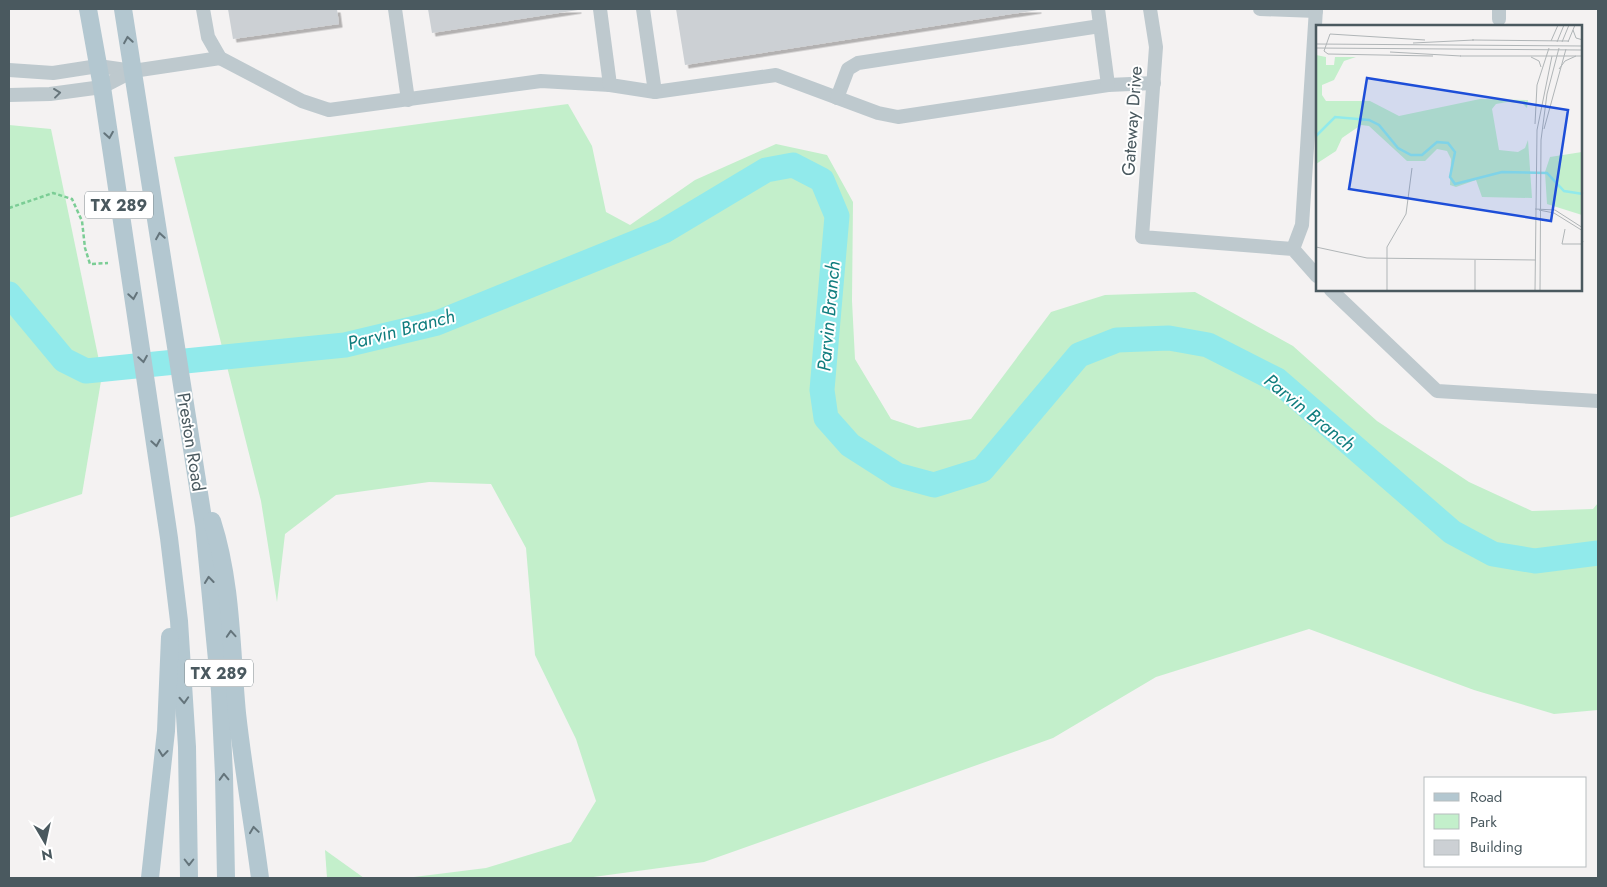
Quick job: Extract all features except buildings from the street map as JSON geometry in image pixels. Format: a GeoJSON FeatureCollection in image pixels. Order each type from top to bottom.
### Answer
{"type":"FeatureCollection","features":[{"type":"Feature","properties":{"kind":"main road","name":"Preston Road"},"geometry":{"type":"LineString","coordinates":[[88,9],[102,87],[164,494],[179,621],[187,747],[189,878]]}},
{"type":"Feature","properties":{"kind":"main road","name":"Preston Road"},"geometry":{"type":"LineString","coordinates":[[124,9],[204,526],[220,691],[226,878]]}},
{"type":"Feature","properties":{"kind":"main road"},"geometry":{"type":"LineString","coordinates":[[196,468],[216,533],[229,604],[237,713],[260,878]]}},
{"type":"Feature","properties":{"kind":"main road"},"geometry":{"type":"LineString","coordinates":[[150,878],[166,731],[170,661],[170,612],[164,494]]}},
{"type":"Feature","properties":{"kind":"street"},"geometry":{"type":"LineString","coordinates":[[203,9],[208,37],[220,58],[302,101],[329,110],[542,81],[610,86],[655,92],[776,75],[878,113],[898,117],[1108,85],[1154,83]]}},
{"type":"Feature","properties":{"kind":"street"},"geometry":{"type":"LineString","coordinates":[[395,9],[408,100]]}},
{"type":"Feature","properties":{"kind":"street"},"geometry":{"type":"LineString","coordinates":[[600,9],[610,86]]}},
{"type":"Feature","properties":{"kind":"street"},"geometry":{"type":"LineString","coordinates":[[643,9],[655,92]]}},
{"type":"Feature","properties":{"kind":"street"},"geometry":{"type":"LineString","coordinates":[[1098,9],[1108,85]]}},
{"type":"Feature","properties":{"kind":"street","name":"Gateway Drive"},"geometry":{"type":"LineString","coordinates":[[1150,9],[1156,47],[1142,237],[1293,249]]}},
{"type":"Feature","properties":{"kind":"street"},"geometry":{"type":"LineString","coordinates":[[1260,9],[1316,10],[1302,225],[1293,249],[1316,275]]}},
{"type":"Feature","properties":{"kind":"street"},"geometry":{"type":"LineString","coordinates":[[837,98],[848,70],[858,63],[1100,26]]}},
{"type":"Feature","properties":{"kind":"street"},"geometry":{"type":"LineString","coordinates":[[9,70],[53,73],[98,66],[134,71],[220,58]]}},
{"type":"Feature","properties":{"kind":"street"},"geometry":{"type":"LineString","coordinates":[[9,95],[50,94],[102,87],[134,71]]}},
{"type":"Feature","properties":{"kind":"street"},"geometry":{"type":"LineString","coordinates":[[1331,291],[1437,390],[1598,401]]}},
{"type":"Feature","properties":{"kind":"path"},"geometry":{"type":"LineString","coordinates":[[9,208],[53,193],[72,199],[82,221],[85,248],[90,264],[108,262]]}},
{"type":"Feature","properties":{"kind":"green space"},"geometry":{"type":"Polygon","coordinates":[[[568,104],[592,146],[606,212],[630,225],[695,180],[776,144],[827,155],[853,202],[852,301],[855,359],[891,419],[918,428],[971,419],[1051,312],[1105,295],[1195,292],[1293,346],[1377,421],[1469,482],[1532,511],[1593,509],[1598,503],[1598,710],[1554,714],[1474,690],[1309,629],[1156,677],[1053,738],[704,862],[586,878],[406,878],[486,868],[571,842],[596,801],[576,739],[535,655],[526,548],[491,484],[429,482],[336,495],[285,534],[277,602],[261,501],[174,157],[568,104]]]}},
{"type":"Feature","properties":{"kind":"green space"},"geometry":{"type":"Polygon","coordinates":[[[9,125],[51,129],[102,375],[82,494],[9,518],[9,125]]]}},
{"type":"Feature","properties":{"kind":"green space"},"geometry":{"type":"Polygon","coordinates":[[[325,850],[364,878],[327,878],[325,850]]]}},
{"type":"Feature","properties":{"kind":"waterway","name":"Parvin Branch"},"geometry":{"type":"LineString","coordinates":[[9,294],[64,360],[86,371],[345,345],[437,323],[664,231],[766,170],[793,165],[822,180],[837,216],[822,390],[826,418],[850,445],[897,475],[934,485],[982,470],[1079,355],[1117,340],[1169,338],[1208,345],[1277,380],[1452,532],[1493,554],[1535,561],[1598,553]]}}]}
